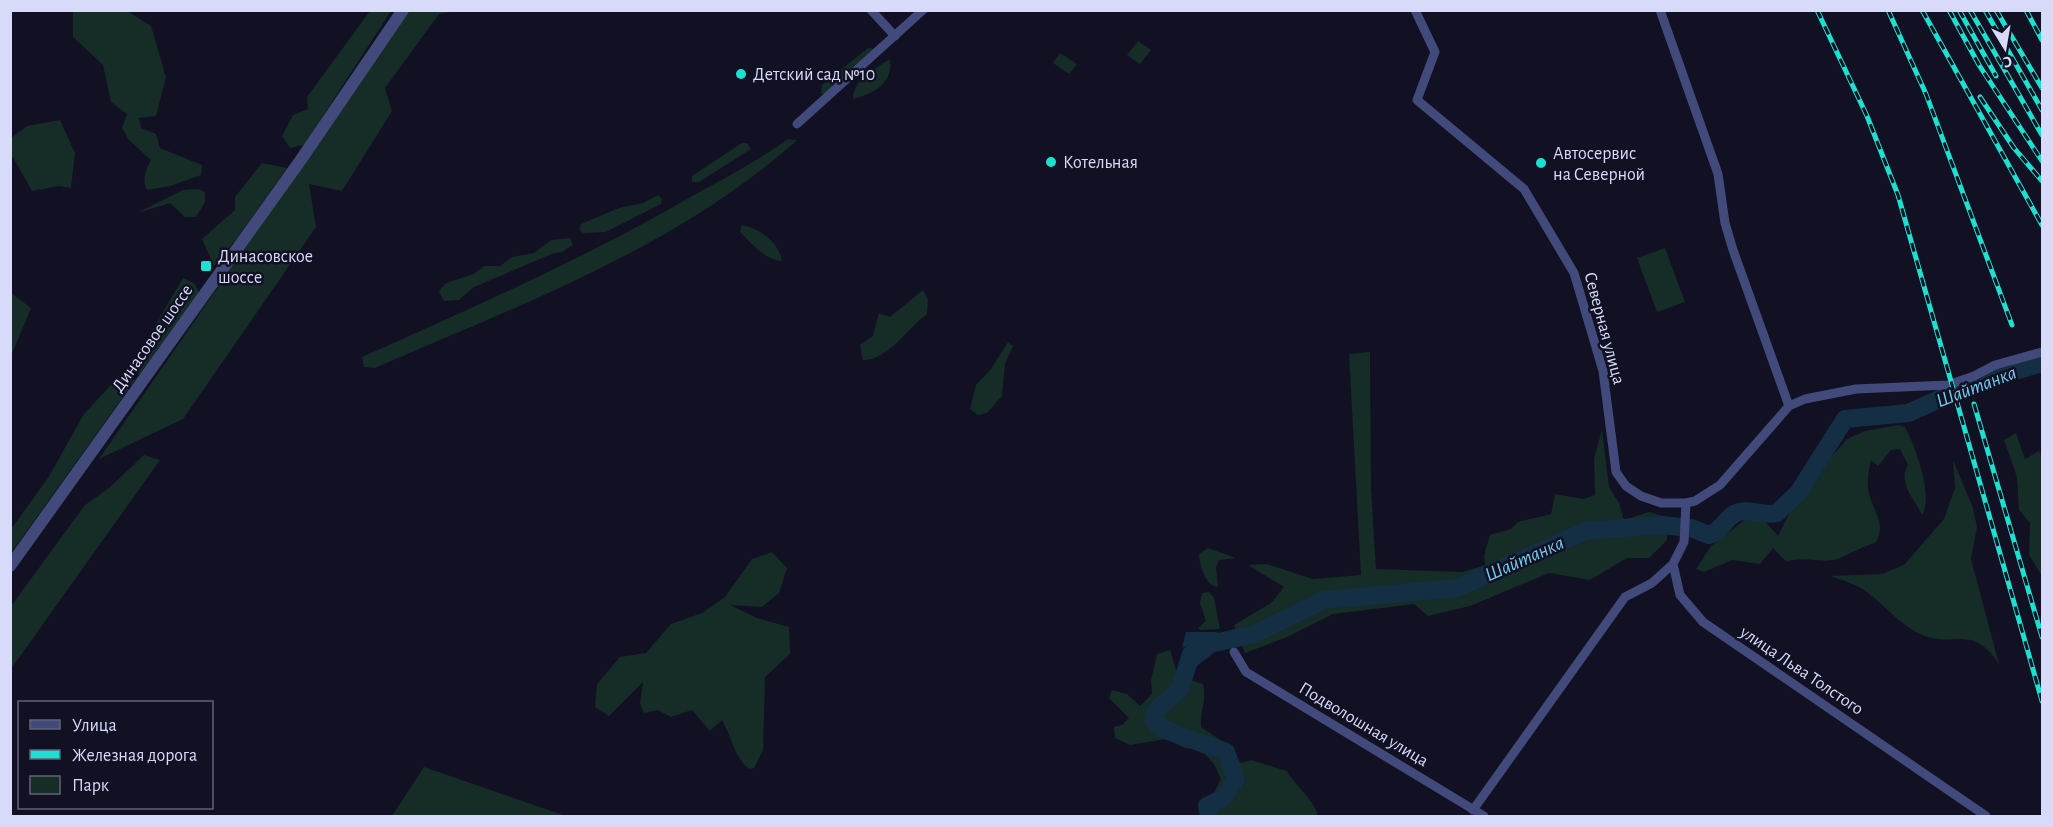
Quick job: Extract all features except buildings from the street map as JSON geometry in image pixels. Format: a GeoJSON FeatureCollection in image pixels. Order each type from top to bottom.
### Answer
{"type":"FeatureCollection","features":[{"type":"Feature","properties":{"kind":"street","name":"Динасовое шоссе"},"geometry":{"type":"LineString","coordinates":[[10,566],[300,161],[403,10]]}},
{"type":"Feature","properties":{"kind":"street"},"geometry":{"type":"LineString","coordinates":[[871,10],[896,36]]}},
{"type":"Feature","properties":{"kind":"street"},"geometry":{"type":"LineString","coordinates":[[797,124],[923,10]]}},
{"type":"Feature","properties":{"kind":"street","name":"Северная улица"},"geometry":{"type":"LineString","coordinates":[[1415,10],[1435,52],[1417,100],[1524,189],[1574,273],[1603,370],[1616,472],[1626,486],[1641,496],[1661,503],[1686,503]]}},
{"type":"Feature","properties":{"kind":"street"},"geometry":{"type":"LineString","coordinates":[[1660,10],[1718,174],[1725,223],[1732,250],[1789,406]]}},
{"type":"Feature","properties":{"kind":"street"},"geometry":{"type":"LineString","coordinates":[[1473,810],[1625,597],[1652,583],[1673,564],[1685,534],[1686,503],[1695,501],[1720,485],[1789,406],[1822,394],[1856,389],[1948,385],[1974,376],[1995,365],[2043,352]]}},
{"type":"Feature","properties":{"kind":"street","name":"улица Льва Толстого"},"geometry":{"type":"LineString","coordinates":[[1673,564],[1680,595],[1703,622],[1986,816]]}},
{"type":"Feature","properties":{"kind":"street","name":"Подволошная улица"},"geometry":{"type":"LineString","coordinates":[[1234,652],[1246,672],[1484,816]]}},
{"type":"Feature","properties":{"kind":"green space"},"geometry":{"type":"Polygon","coordinates":[[[73,11],[127,11],[151,26],[166,77],[156,116],[139,118],[141,128],[156,134],[160,148],[202,165],[201,175],[170,186],[147,190],[145,175],[151,160],[129,140],[122,128],[127,114],[111,102],[103,65],[73,37],[73,11]]]}},
{"type":"Feature","properties":{"kind":"green space"},"geometry":{"type":"Polygon","coordinates":[[[370,11],[391,11],[304,145],[290,148],[282,136],[293,115],[308,109],[307,97],[370,11]]]}},
{"type":"Feature","properties":{"kind":"green space"},"geometry":{"type":"Polygon","coordinates":[[[409,11],[457,11],[439,14],[385,88],[392,111],[342,191],[309,184],[316,227],[183,419],[99,459],[409,11]]]}},
{"type":"Feature","properties":{"kind":"green space"},"geometry":{"type":"Polygon","coordinates":[[[1138,41],[1151,50],[1140,64],[1127,55],[1138,41]]]}},
{"type":"Feature","properties":{"kind":"green space"},"geometry":{"type":"Polygon","coordinates":[[[868,48],[874,49],[825,94],[821,94],[822,85],[868,48]]]}},
{"type":"Feature","properties":{"kind":"green space"},"geometry":{"type":"Polygon","coordinates":[[[1060,53],[1077,64],[1069,74],[1053,63],[1060,53]]]}},
{"type":"Feature","properties":{"kind":"green space"},"geometry":{"type":"Polygon","coordinates":[[[890,59],[889,75],[881,86],[853,99],[861,80],[890,59]]]}},
{"type":"Feature","properties":{"kind":"green space"},"geometry":{"type":"Polygon","coordinates":[[[60,120],[75,153],[71,188],[59,186],[32,191],[11,154],[11,138],[27,126],[60,120]]]}},
{"type":"Feature","properties":{"kind":"green space"},"geometry":{"type":"Polygon","coordinates":[[[788,139],[797,140],[750,178],[701,212],[649,243],[486,321],[375,368],[364,367],[362,357],[572,260],[654,218],[788,139]]]}},
{"type":"Feature","properties":{"kind":"green space"},"geometry":{"type":"Polygon","coordinates":[[[742,143],[747,143],[751,149],[699,182],[692,182],[692,176],[742,143]]]}},
{"type":"Feature","properties":{"kind":"green space"},"geometry":{"type":"Polygon","coordinates":[[[262,163],[287,168],[235,241],[214,266],[202,239],[235,210],[235,197],[262,163]]]}},
{"type":"Feature","properties":{"kind":"green space"},"geometry":{"type":"Polygon","coordinates":[[[199,189],[205,192],[205,202],[196,217],[185,217],[170,203],[137,213],[183,190],[199,189]]]}},
{"type":"Feature","properties":{"kind":"green space"},"geometry":{"type":"Polygon","coordinates":[[[658,195],[662,199],[661,204],[606,232],[583,233],[579,229],[581,224],[619,208],[643,203],[658,195]]]}},
{"type":"Feature","properties":{"kind":"green space"},"geometry":{"type":"Polygon","coordinates":[[[742,225],[768,237],[777,248],[782,261],[764,255],[754,246],[740,232],[742,225]]]}},
{"type":"Feature","properties":{"kind":"green space"},"geometry":{"type":"Polygon","coordinates":[[[570,238],[573,245],[562,252],[554,253],[474,287],[459,300],[444,301],[439,291],[446,283],[474,274],[484,266],[500,266],[512,257],[534,253],[551,240],[570,238]]]}},
{"type":"Feature","properties":{"kind":"green space"},"geometry":{"type":"Polygon","coordinates":[[[1665,248],[1685,302],[1657,312],[1637,258],[1665,248]]]}},
{"type":"Feature","properties":{"kind":"green space"},"geometry":{"type":"Polygon","coordinates":[[[183,278],[194,283],[199,292],[139,375],[132,365],[183,278]]]}},
{"type":"Feature","properties":{"kind":"green space"},"geometry":{"type":"Polygon","coordinates":[[[923,290],[928,299],[927,314],[881,355],[863,360],[860,345],[873,336],[879,313],[890,317],[923,290]]]}},
{"type":"Feature","properties":{"kind":"green space"},"geometry":{"type":"Polygon","coordinates":[[[11,293],[31,308],[11,356],[11,293]]]}},
{"type":"Feature","properties":{"kind":"green space"},"geometry":{"type":"Polygon","coordinates":[[[1008,342],[1013,346],[1005,364],[1002,396],[987,413],[978,415],[970,409],[976,385],[991,369],[1008,342]]]}},
{"type":"Feature","properties":{"kind":"green space"},"geometry":{"type":"Polygon","coordinates":[[[1370,352],[1371,489],[1376,569],[1463,572],[1485,565],[1484,556],[1490,535],[1511,529],[1518,522],[1551,514],[1555,494],[1583,499],[1595,495],[1594,459],[1602,430],[1609,487],[1619,503],[1624,520],[1649,512],[1669,518],[1667,540],[1649,558],[1627,558],[1590,580],[1549,573],[1470,606],[1428,616],[1414,604],[1333,614],[1287,637],[1245,653],[1234,625],[1271,603],[1284,587],[1248,565],[1267,564],[1313,579],[1361,575],[1349,354],[1370,352]]]}},
{"type":"Feature","properties":{"kind":"green space"},"geometry":{"type":"Polygon","coordinates":[[[123,372],[135,380],[11,553],[11,529],[48,478],[84,414],[123,372]]]}},
{"type":"Feature","properties":{"kind":"green space"},"geometry":{"type":"Polygon","coordinates":[[[1898,425],[1905,427],[1922,471],[1926,496],[1922,515],[1906,485],[1905,472],[1908,465],[1900,449],[1891,450],[1878,466],[1871,460],[1869,471],[1868,489],[1880,529],[1875,543],[1834,560],[1800,559],[1787,562],[1773,548],[1760,564],[1732,560],[1704,572],[1696,569],[1711,546],[1746,519],[1761,517],[1778,536],[1790,512],[1807,491],[1813,478],[1847,439],[1865,431],[1898,425]]]}},
{"type":"Feature","properties":{"kind":"green space"},"geometry":{"type":"Polygon","coordinates":[[[2016,433],[2025,459],[2039,451],[2042,459],[2042,576],[2029,555],[2030,523],[2019,510],[2017,477],[2004,440],[2016,433]]]}},
{"type":"Feature","properties":{"kind":"green space"},"geometry":{"type":"Polygon","coordinates":[[[144,455],[160,460],[11,669],[11,606],[85,505],[109,488],[144,455]]]}},
{"type":"Feature","properties":{"kind":"green space"},"geometry":{"type":"Polygon","coordinates":[[[1953,460],[1973,508],[1977,527],[1971,559],[1999,664],[1989,651],[1970,640],[1930,638],[1918,633],[1864,590],[1831,576],[1882,574],[1904,565],[1944,519],[1955,488],[1953,460]]]}},
{"type":"Feature","properties":{"kind":"green space"},"geometry":{"type":"Polygon","coordinates":[[[1208,548],[1236,558],[1219,560],[1216,567],[1218,587],[1207,579],[1200,563],[1199,554],[1208,548]]]}},
{"type":"Feature","properties":{"kind":"green space"},"geometry":{"type":"Polygon","coordinates":[[[772,552],[787,568],[779,593],[762,607],[730,605],[757,618],[789,627],[790,654],[765,677],[763,750],[754,768],[749,769],[740,759],[722,720],[710,731],[692,710],[671,717],[658,710],[644,713],[640,703],[643,682],[609,716],[595,707],[597,684],[620,657],[646,653],[671,624],[702,613],[725,597],[752,559],[772,552]]]}},
{"type":"Feature","properties":{"kind":"green space"},"geometry":{"type":"Polygon","coordinates":[[[1209,592],[1214,598],[1220,629],[1200,630],[1198,628],[1206,621],[1200,603],[1202,593],[1209,592]]]}},
{"type":"Feature","properties":{"kind":"green space"},"geometry":{"type":"Polygon","coordinates":[[[1170,650],[1178,676],[1203,684],[1201,727],[1228,745],[1241,763],[1251,760],[1287,771],[1313,804],[1318,816],[1202,816],[1204,802],[1213,794],[1221,779],[1214,764],[1201,750],[1185,748],[1166,739],[1130,745],[1115,738],[1114,727],[1122,725],[1129,718],[1109,698],[1112,690],[1127,694],[1140,706],[1152,694],[1151,680],[1157,654],[1170,650]]]}},
{"type":"Feature","properties":{"kind":"green space"},"geometry":{"type":"Polygon","coordinates":[[[424,767],[566,816],[392,816],[424,767]]]}},
{"type":"Feature","properties":{"kind":"water"},"geometry":{"type":"Polygon","coordinates":[[[1186,632],[1216,632],[1227,636],[1228,644],[1220,646],[1183,682],[1188,645],[1182,648],[1186,632]]]}},
{"type":"Feature","properties":{"kind":"waterway","name":"Шайтанка"},"geometry":{"type":"LineString","coordinates":[[1209,816],[1207,806],[1223,798],[1236,779],[1226,752],[1163,729],[1154,721],[1156,710],[1180,689],[1191,654],[1201,646],[1254,634],[1324,600],[1457,588],[1586,531],[1662,525],[1691,528],[1709,535],[1739,512],[1777,513],[1798,493],[1845,419],[1908,413],[1978,382],[2042,363]]}},
{"type":"Feature","properties":{"kind":"railway"},"geometry":{"type":"LineString","coordinates":[[1817,10],[1867,116],[1898,195],[2042,701]]}},
{"type":"Feature","properties":{"kind":"railway"},"geometry":{"type":"LineString","coordinates":[[1888,10],[1926,94],[2012,325]]}},
{"type":"Feature","properties":{"kind":"railway"},"geometry":{"type":"LineString","coordinates":[[1922,10],[2042,225]]}},
{"type":"Feature","properties":{"kind":"railway"},"geometry":{"type":"LineString","coordinates":[[1949,10],[1979,65],[2042,161]]}},
{"type":"Feature","properties":{"kind":"railway"},"geometry":{"type":"LineString","coordinates":[[1959,10],[1996,76]]}},
{"type":"Feature","properties":{"kind":"railway"},"geometry":{"type":"LineString","coordinates":[[1970,10],[2042,135]]}},
{"type":"Feature","properties":{"kind":"railway"},"geometry":{"type":"LineString","coordinates":[[1985,10],[2042,110]]}},
{"type":"Feature","properties":{"kind":"railway"},"geometry":{"type":"LineString","coordinates":[[1996,10],[2042,88]]}},
{"type":"Feature","properties":{"kind":"railway"},"geometry":{"type":"LineString","coordinates":[[2026,10],[2042,40]]}},
{"type":"Feature","properties":{"kind":"railway"},"geometry":{"type":"LineString","coordinates":[[1980,97],[2014,148],[2042,181]]}},
{"type":"Feature","properties":{"kind":"railway"},"geometry":{"type":"LineString","coordinates":[[1974,404],[2042,637]]}},
{"type":"Feature","properties":{"kind":"place","name":"Детский сад №10"},"geometry":{"type":"Point","coordinates":[741,74]}},
{"type":"Feature","properties":{"kind":"place","name":"Котельная"},"geometry":{"type":"Point","coordinates":[1051,162]}},
{"type":"Feature","properties":{"kind":"place","name":"Автосервис на Северной"},"geometry":{"type":"Point","coordinates":[1541,163]}},
{"type":"Feature","properties":{"kind":"place","name":"Динасовское шоссе"},"geometry":{"type":"Point","coordinates":[206,266]}}]}
